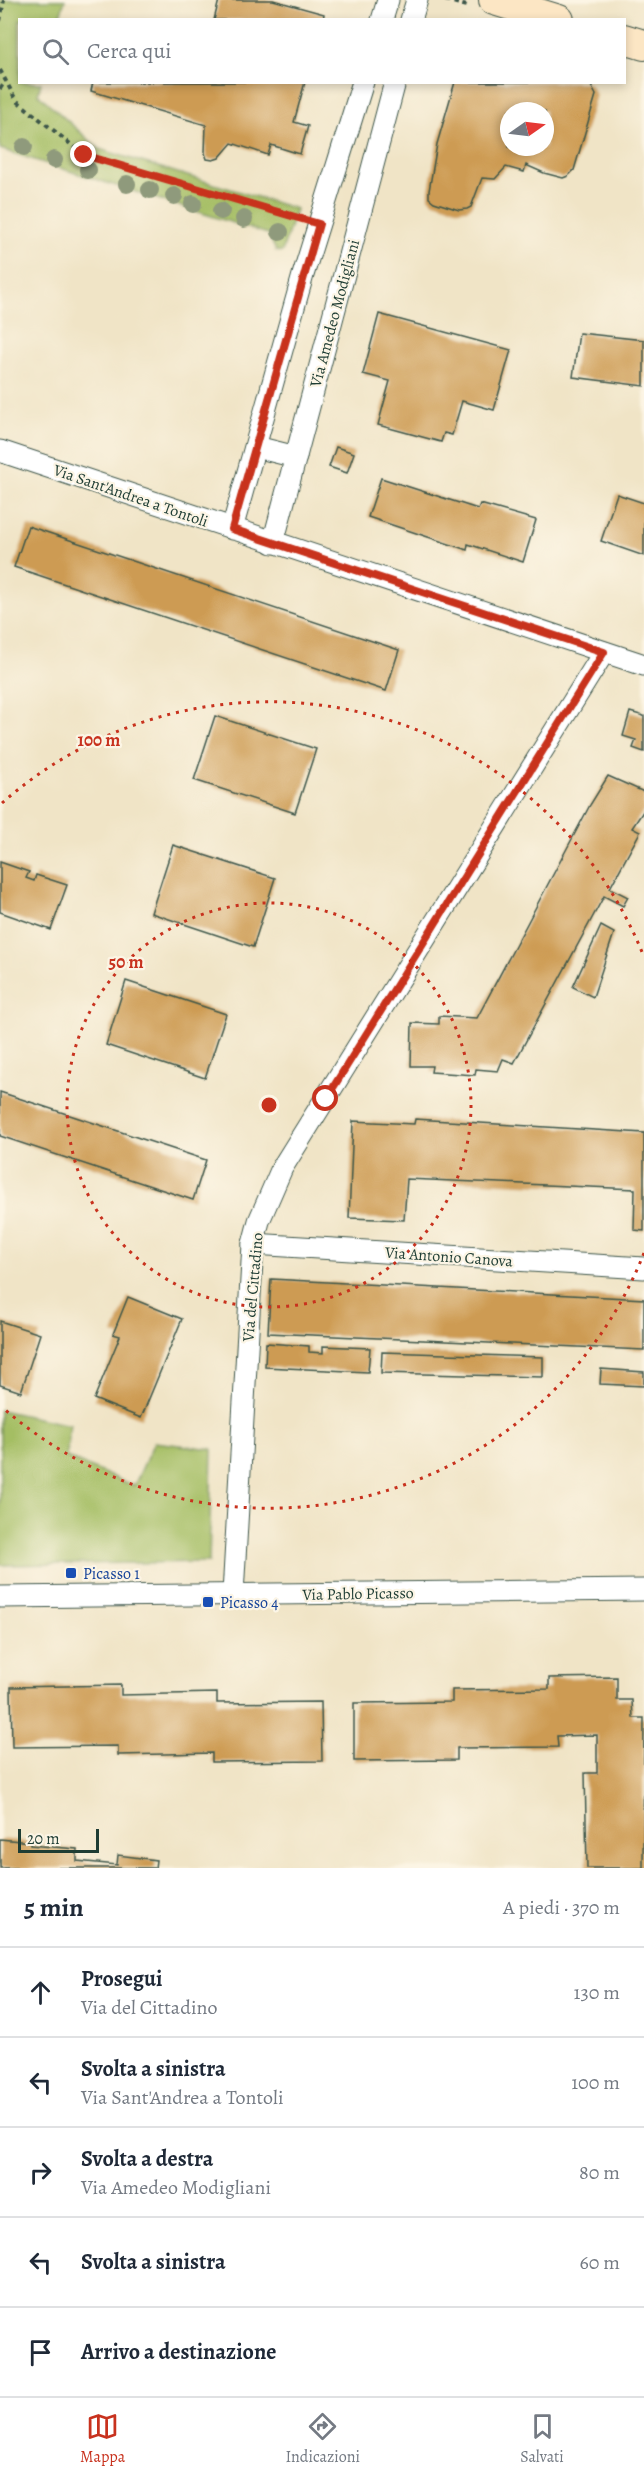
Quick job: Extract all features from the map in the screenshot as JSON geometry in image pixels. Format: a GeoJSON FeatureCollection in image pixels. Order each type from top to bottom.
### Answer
{"type":"FeatureCollection","features":[{"type":"Feature","properties":{"kind":"street"},"geometry":{"type":"LineString","coordinates":[[383,18],[388,0]]}},
{"type":"Feature","properties":{"kind":"street"},"geometry":{"type":"LineString","coordinates":[[412,18],[417,0]]}},
{"type":"Feature","properties":{"kind":"street"},"geometry":{"type":"LineString","coordinates":[[494,0],[552,18]]}},
{"type":"Feature","properties":{"kind":"street"},"geometry":{"type":"LineString","coordinates":[[626,40],[644,45]]}},
{"type":"Feature","properties":{"kind":"street"},"geometry":{"type":"LineString","coordinates":[[232,529],[319,224],[362,84]]}},
{"type":"Feature","properties":{"kind":"street","name":"Via Amedeo Modigliani"},"geometry":{"type":"LineString","coordinates":[[273,543],[394,84]]}},
{"type":"Feature","properties":{"kind":"street"},"geometry":{"type":"LineString","coordinates":[[256,447],[296,457]]}},
{"type":"Feature","properties":{"kind":"street","name":"Via Sant'Andrea a Tontoli"},"geometry":{"type":"LineString","coordinates":[[0,452],[604,652]]}},
{"type":"Feature","properties":{"kind":"street"},"geometry":{"type":"LineString","coordinates":[[604,652],[644,665]]}},
{"type":"Feature","properties":{"kind":"street","name":"Via del Cittadino"},"geometry":{"type":"LineString","coordinates":[[232,1594],[253,1244],[259,1221],[282,1168],[604,652]]}},
{"type":"Feature","properties":{"kind":"street","name":"Via Antonio Canova"},"geometry":{"type":"LineString","coordinates":[[253,1244],[644,1268]]}},
{"type":"Feature","properties":{"kind":"street","name":"Via Pablo Picasso"},"geometry":{"type":"LineString","coordinates":[[0,1597],[644,1590]]}},
{"type":"Feature","properties":{"kind":"path"},"geometry":{"type":"LineString","coordinates":[[0,21],[4,0]]}},
{"type":"Feature","properties":{"kind":"path"},"geometry":{"type":"LineString","coordinates":[[0,70],[16,100],[84,155],[319,224]]}},
{"type":"Feature","properties":{"kind":"path"},"geometry":{"type":"LineString","coordinates":[[0,89],[6,80]]}},
{"type":"Feature","properties":{"kind":"green space"},"geometry":{"type":"Polygon","coordinates":[[[0,0],[65,0],[59,18],[18,18],[18,84],[41,84],[38,94],[99,149],[296,209],[282,252],[276,251],[268,234],[0,149],[0,0]]]}},
{"type":"Feature","properties":{"kind":"green space"},"geometry":{"type":"Polygon","coordinates":[[[0,1410],[70,1425],[66,1457],[134,1486],[154,1442],[212,1449],[209,1562],[0,1565],[0,1410]]]}},
{"type":"Feature","properties":{"kind":"building"},"geometry":{"type":"Polygon","coordinates":[[[219,0],[273,0],[324,14],[323,18],[214,18],[219,0]]]}},
{"type":"Feature","properties":{"kind":"building"},"geometry":{"type":"Polygon","coordinates":[[[93,84],[304,84],[294,122],[308,126],[300,154],[271,145],[268,155],[232,143],[219,158],[213,160],[207,159],[205,153],[206,125],[91,91],[93,84]]]}},
{"type":"Feature","properties":{"kind":"building"},"geometry":{"type":"Polygon","coordinates":[[[454,84],[590,84],[596,95],[574,170],[568,176],[563,178],[526,165],[524,172],[506,167],[495,179],[482,178],[471,207],[467,209],[459,210],[434,202],[429,198],[437,144],[454,84]]]}},
{"type":"Feature","properties":{"kind":"building"},"geometry":{"type":"Polygon","coordinates":[[[379,314],[511,350],[494,410],[462,401],[452,435],[444,433],[441,442],[378,425],[390,381],[363,374],[379,314]]]}},
{"type":"Feature","properties":{"kind":"building"},"geometry":{"type":"Polygon","coordinates":[[[579,333],[644,340],[644,386],[573,377],[579,333]]]}},
{"type":"Feature","properties":{"kind":"building"},"geometry":{"type":"Polygon","coordinates":[[[336,447],[354,453],[347,473],[329,467],[336,447]]]}},
{"type":"Feature","properties":{"kind":"building"},"geometry":{"type":"Polygon","coordinates":[[[381,478],[478,509],[480,504],[536,520],[523,562],[468,544],[467,550],[368,517],[381,478]]]}},
{"type":"Feature","properties":{"kind":"building"},"geometry":{"type":"Polygon","coordinates":[[[617,494],[644,503],[644,556],[601,541],[617,494]]]}},
{"type":"Feature","properties":{"kind":"building"},"geometry":{"type":"Polygon","coordinates":[[[28,526],[399,650],[386,691],[14,567],[28,526]]]}},
{"type":"Feature","properties":{"kind":"building"},"geometry":{"type":"Polygon","coordinates":[[[630,712],[644,716],[644,752],[633,748],[636,740],[623,736],[630,712]]]}},
{"type":"Feature","properties":{"kind":"building"},"geometry":{"type":"Polygon","coordinates":[[[215,716],[316,749],[295,813],[194,780],[215,716]]]}},
{"type":"Feature","properties":{"kind":"building"},"geometry":{"type":"Polygon","coordinates":[[[608,776],[644,792],[644,810],[632,828],[640,832],[610,888],[628,897],[623,906],[604,896],[514,1063],[503,1059],[498,1071],[476,1069],[475,1075],[431,1072],[432,1066],[411,1066],[412,1023],[439,1024],[439,1016],[477,1018],[590,805],[608,776]]]}},
{"type":"Feature","properties":{"kind":"building"},"geometry":{"type":"Polygon","coordinates":[[[173,845],[275,878],[253,947],[151,913],[173,845]]]}},
{"type":"Feature","properties":{"kind":"building"},"geometry":{"type":"Polygon","coordinates":[[[0,862],[29,872],[26,878],[34,881],[36,875],[67,885],[51,930],[0,912],[0,862]]]}},
{"type":"Feature","properties":{"kind":"building"},"geometry":{"type":"Polygon","coordinates":[[[601,926],[614,933],[593,997],[573,987],[601,926]]]}},
{"type":"Feature","properties":{"kind":"building"},"geometry":{"type":"Polygon","coordinates":[[[126,981],[226,1014],[205,1078],[106,1045],[126,981]]]}},
{"type":"Feature","properties":{"kind":"building"},"geometry":{"type":"Polygon","coordinates":[[[0,1092],[206,1160],[193,1200],[0,1136],[0,1092]]]}},
{"type":"Feature","properties":{"kind":"building"},"geometry":{"type":"Polygon","coordinates":[[[415,1119],[644,1133],[644,1231],[634,1230],[635,1189],[407,1179],[404,1220],[349,1218],[353,1121],[414,1124],[415,1119]]]}},
{"type":"Feature","properties":{"kind":"building"},"geometry":{"type":"Polygon","coordinates":[[[271,1279],[644,1299],[644,1350],[268,1333],[271,1279]]]}},
{"type":"Feature","properties":{"kind":"building"},"geometry":{"type":"Polygon","coordinates":[[[128,1297],[182,1319],[141,1418],[94,1399],[120,1336],[113,1334],[128,1297]]]}},
{"type":"Feature","properties":{"kind":"building"},"geometry":{"type":"Polygon","coordinates":[[[0,1321],[40,1334],[21,1392],[0,1385],[0,1321]]]}},
{"type":"Feature","properties":{"kind":"building"},"geometry":{"type":"Polygon","coordinates":[[[266,1343],[309,1346],[309,1352],[323,1353],[323,1346],[370,1348],[368,1372],[265,1367],[266,1343]]]}},
{"type":"Feature","properties":{"kind":"building"},"geometry":{"type":"Polygon","coordinates":[[[382,1352],[543,1357],[543,1377],[381,1373],[382,1352]]]}},
{"type":"Feature","properties":{"kind":"building"},"geometry":{"type":"Polygon","coordinates":[[[601,1369],[644,1372],[644,1386],[600,1384],[601,1369]]]}},
{"type":"Feature","properties":{"kind":"building"},"geometry":{"type":"Polygon","coordinates":[[[617,1677],[617,1700],[632,1700],[633,1718],[644,1718],[643,1868],[587,1868],[585,1773],[597,1773],[597,1735],[557,1736],[558,1747],[457,1748],[457,1760],[354,1761],[354,1703],[452,1702],[452,1690],[549,1689],[549,1678],[617,1677]]]}},
{"type":"Feature","properties":{"kind":"building"},"geometry":{"type":"Polygon","coordinates":[[[121,1685],[121,1695],[217,1693],[217,1703],[321,1702],[322,1761],[212,1762],[212,1753],[118,1755],[118,1746],[12,1747],[11,1687],[121,1685]]]}},
{"type":"Feature","properties":{"kind":"building"},"geometry":{"type":"Polygon","coordinates":[[[0,1839],[30,1842],[30,1845],[77,1849],[77,1861],[117,1865],[118,1855],[156,1860],[155,1868],[0,1868],[0,1839]]]}},
{"type":"Feature","properties":{"kind":"place","name":"Picasso 1"},"geometry":{"type":"Point","coordinates":[71,1573]}},
{"type":"Feature","properties":{"kind":"place","name":"Picasso 4"},"geometry":{"type":"Point","coordinates":[208,1602]}},
{"type":"Feature","properties":{"kind":"route"},"geometry":{"type":"LineString","coordinates":[[84,155],[319,224],[232,529],[604,652],[326,1099]]}}]}
